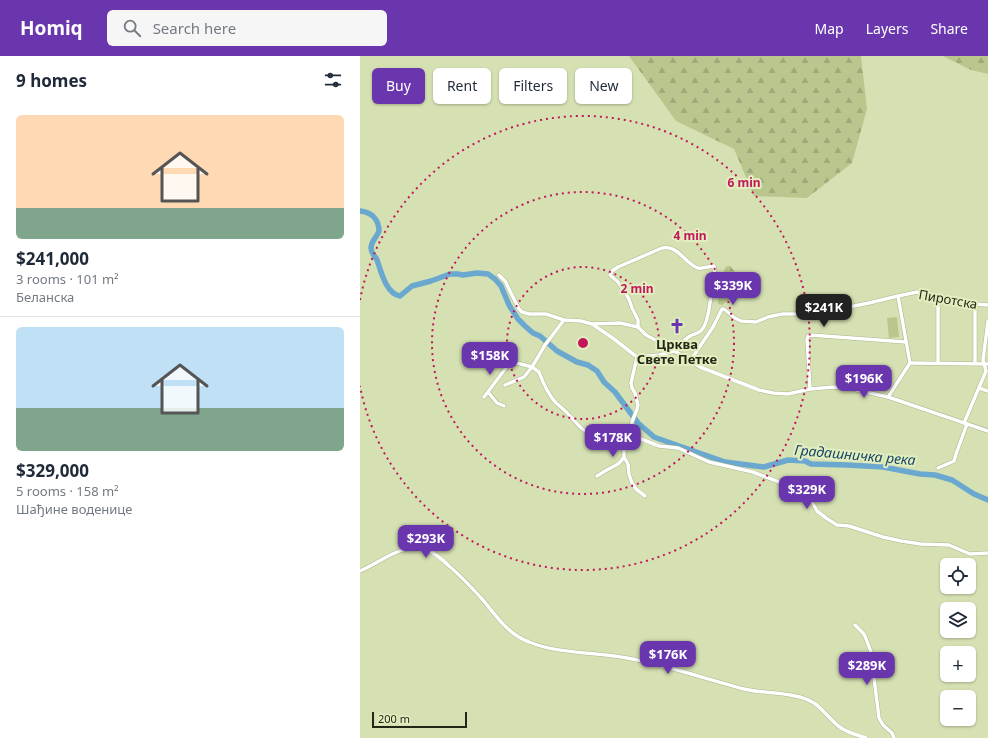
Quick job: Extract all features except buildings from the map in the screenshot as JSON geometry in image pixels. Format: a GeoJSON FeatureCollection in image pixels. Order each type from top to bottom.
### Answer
{"type":"FeatureCollection","features":[{"type":"Feature","properties":{"kind":"street"},"geometry":{"type":"LineString","coordinates":[[592,324],[637,357],[676,352],[677,349],[690,336],[700,332],[704,326],[709,309],[714,279],[714,266],[712,265],[703,268],[697,267],[690,264],[673,249],[662,248],[612,271],[610,275],[618,282],[629,299],[638,320],[638,327]]}},
{"type":"Feature","properties":{"kind":"street"},"geometry":{"type":"LineString","coordinates":[[500,275],[522,312],[529,314],[549,315],[564,320],[581,321],[592,324],[620,323],[638,327],[646,335],[700,367],[759,390],[788,394],[810,389],[843,387],[888,397],[988,431]]}},
{"type":"Feature","properties":{"kind":"street","name":"Пиротска"},"geometry":{"type":"LineString","coordinates":[[690,361],[713,327],[722,309],[734,318],[741,321],[756,322],[768,317],[782,314],[813,314],[917,292],[975,304],[988,305]]}},
{"type":"Feature","properties":{"kind":"street"},"geometry":{"type":"LineString","coordinates":[[888,397],[910,363],[898,296]]}},
{"type":"Feature","properties":{"kind":"street"},"geometry":{"type":"LineString","coordinates":[[938,296],[938,363]]}},
{"type":"Feature","properties":{"kind":"street"},"geometry":{"type":"LineString","coordinates":[[975,304],[975,363]]}},
{"type":"Feature","properties":{"kind":"street"},"geometry":{"type":"LineString","coordinates":[[505,384],[524,377],[564,320]]}},
{"type":"Feature","properties":{"kind":"street"},"geometry":{"type":"LineString","coordinates":[[938,468],[954,460],[966,423],[986,371],[986,364],[983,360],[988,322]]}},
{"type":"Feature","properties":{"kind":"street"},"geometry":{"type":"LineString","coordinates":[[810,389],[807,339],[810,335],[906,342]]}},
{"type":"Feature","properties":{"kind":"street"},"geometry":{"type":"LineString","coordinates":[[637,357],[631,383],[638,405],[632,422],[628,442],[624,450],[624,457],[628,464],[632,483],[644,496]]}},
{"type":"Feature","properties":{"kind":"street"},"geometry":{"type":"LineString","coordinates":[[492,359],[509,364],[517,363],[532,367],[539,372],[552,398],[584,431],[595,434],[636,437],[659,446],[678,448],[709,462],[753,472],[802,491],[811,500],[817,511],[837,525],[850,526],[883,537],[901,541],[921,544],[949,545],[970,554],[988,553]]}},
{"type":"Feature","properties":{"kind":"street"},"geometry":{"type":"LineString","coordinates":[[910,363],[986,364]]}},
{"type":"Feature","properties":{"kind":"street"},"geometry":{"type":"LineString","coordinates":[[484,397],[509,364]]}},
{"type":"Feature","properties":{"kind":"street"},"geometry":{"type":"LineString","coordinates":[[979,388],[988,391]]}},
{"type":"Feature","properties":{"kind":"street"},"geometry":{"type":"LineString","coordinates":[[488,392],[497,403],[504,406]]}},
{"type":"Feature","properties":{"kind":"street"},"geometry":{"type":"LineString","coordinates":[[597,476],[618,464],[624,457]]}},
{"type":"Feature","properties":{"kind":"street"},"geometry":{"type":"LineString","coordinates":[[360,571],[398,551],[413,548],[428,551],[456,571],[509,631],[529,642],[560,650],[621,656],[677,669],[731,686],[794,696],[814,703],[840,727],[846,731],[866,738]]}},
{"type":"Feature","properties":{"kind":"street"},"geometry":{"type":"LineString","coordinates":[[855,625],[865,636],[871,652],[879,718],[883,725],[892,733],[894,738]]}},
{"type":"Feature","properties":{"kind":"green space"},"geometry":{"type":"Polygon","coordinates":[[[629,56],[861,56],[867,109],[852,163],[807,198],[754,196],[734,149],[676,121],[629,56]]]}},
{"type":"Feature","properties":{"kind":"green space"},"geometry":{"type":"Polygon","coordinates":[[[943,56],[988,56],[988,74],[971,70],[943,56]]]}},
{"type":"Feature","properties":{"kind":"green space"},"geometry":{"type":"Polygon","coordinates":[[[727,266],[730,266],[740,278],[750,284],[722,305],[718,304],[720,284],[727,266]]]}},
{"type":"Feature","properties":{"kind":"green space"},"geometry":{"type":"Polygon","coordinates":[[[897,317],[899,337],[889,338],[887,318],[897,317]]]}},
{"type":"Feature","properties":{"kind":"waterway","name":"Градашничка река"},"geometry":{"type":"LineString","coordinates":[[360,211],[368,213],[374,217],[378,223],[379,231],[372,243],[371,250],[377,260],[382,276],[391,291],[400,296],[412,286],[450,274],[488,274],[501,286],[509,305],[518,319],[525,326],[533,333],[540,336],[557,351],[577,362],[588,365],[597,371],[604,382],[615,392],[638,423],[654,437],[725,462],[764,467],[788,460],[805,461],[811,464],[883,467],[920,474],[935,475],[952,480],[974,494],[988,500]]}},
{"type":"Feature","properties":{"kind":"place","name":"Црква Свете Петке"},"geometry":{"type":"Point","coordinates":[677,326]}}]}
